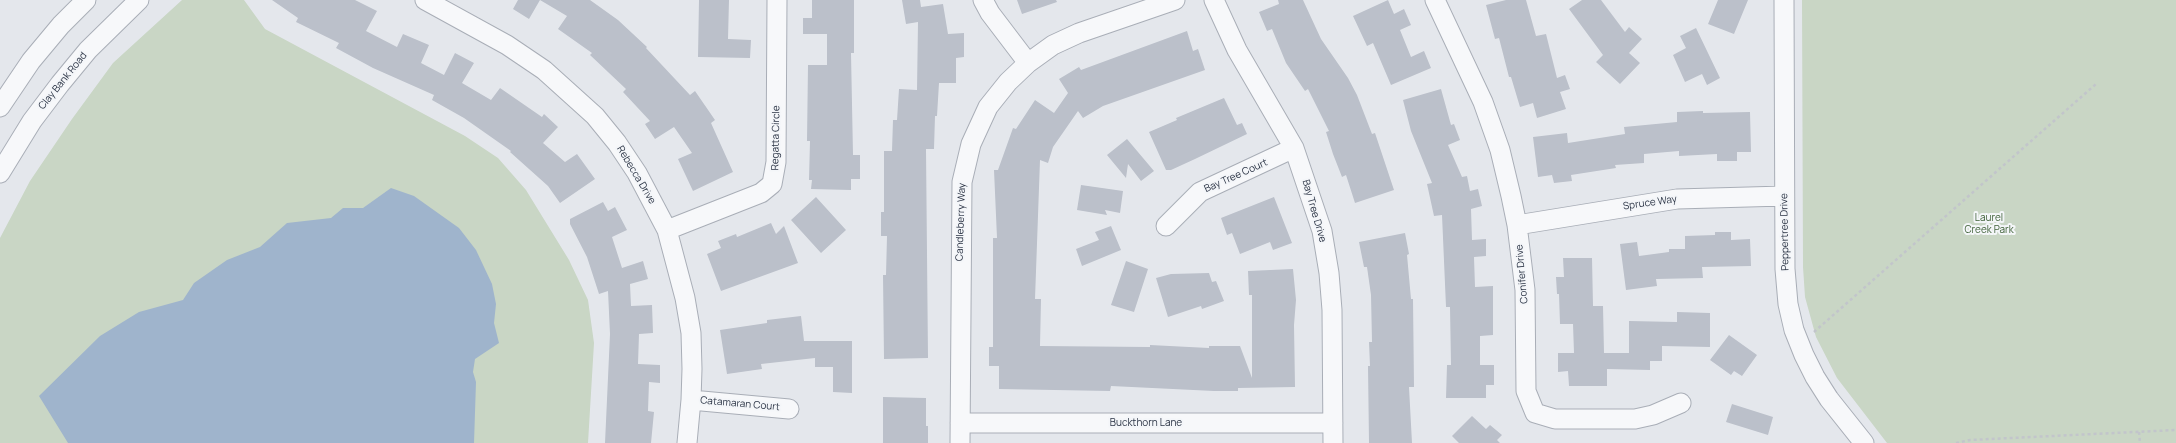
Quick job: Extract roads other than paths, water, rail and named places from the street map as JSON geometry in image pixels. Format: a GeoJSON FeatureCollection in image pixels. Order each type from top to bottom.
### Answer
{"type":"FeatureCollection","features":[{"type":"Feature","properties":{"kind":"street"},"geometry":{"type":"LineString","coordinates":[[0,107],[31,61],[86,0]]}},
{"type":"Feature","properties":{"kind":"street","name":"Clay Bank Road"},"geometry":{"type":"LineString","coordinates":[[0,173],[32,121],[60,84],[88,50],[139,0]]}},
{"type":"Feature","properties":{"kind":"street","name":"Rebecca Drive"},"geometry":{"type":"LineString","coordinates":[[425,0],[507,45],[544,70],[595,116],[617,143],[637,173],[667,230],[682,285],[691,333],[691,400],[687,443]]}},
{"type":"Feature","properties":{"kind":"street","name":"Regatta Circle"},"geometry":{"type":"LineString","coordinates":[[667,230],[761,193],[772,184],[776,162],[777,0]]}},
{"type":"Feature","properties":{"kind":"street"},"geometry":{"type":"LineString","coordinates":[[983,0],[994,18],[1028,63]]}},
{"type":"Feature","properties":{"kind":"street","name":"Candleberry Way"},"geometry":{"type":"LineString","coordinates":[[960,443],[962,182],[971,144],[988,107],[1008,82],[1028,63],[1053,45],[1079,33],[1175,0]]}},
{"type":"Feature","properties":{"kind":"street","name":"Bay Tree Drive"},"geometry":{"type":"LineString","coordinates":[[1214,0],[1237,50],[1294,148],[1322,231],[1329,273],[1332,310],[1333,443]]}},
{"type":"Feature","properties":{"kind":"street","name":"Conifer Drive"},"geometry":{"type":"LineString","coordinates":[[1435,0],[1482,102],[1500,150],[1517,225],[1525,290],[1526,391],[1535,413],[1555,419],[1635,419],[1652,415],[1680,403]]}},
{"type":"Feature","properties":{"kind":"street","name":"Peppertree Drive"},"geometry":{"type":"LineString","coordinates":[[1784,0],[1784,196],[1785,268],[1788,304],[1794,330],[1815,377],[1829,399],[1864,443]]}},
{"type":"Feature","properties":{"kind":"street","name":"Bay Tree Court"},"geometry":{"type":"LineString","coordinates":[[1166,226],[1200,192],[1294,148]]}},
{"type":"Feature","properties":{"kind":"street","name":"Spruce Way"},"geometry":{"type":"LineString","coordinates":[[1517,225],[1677,199],[1784,196]]}},
{"type":"Feature","properties":{"kind":"street","name":"Catamaran Court"},"geometry":{"type":"LineString","coordinates":[[691,400],[789,408]]}},
{"type":"Feature","properties":{"kind":"street","name":"Buckthorn Lane"},"geometry":{"type":"LineString","coordinates":[[960,423],[1333,423]]}},
{"type":"Feature","properties":{"kind":"water"},"geometry":{"type":"Polygon","coordinates":[[[391,188],[414,196],[459,228],[476,250],[492,284],[496,304],[494,323],[499,343],[475,359],[473,372],[476,382],[474,443],[68,443],[39,396],[100,336],[139,312],[183,300],[194,283],[227,260],[260,247],[287,223],[331,218],[343,208],[363,208],[391,188]]]}},
{"type":"Feature","properties":{"kind":"park label","name":"Laurel Creek Park"},"geometry":{"type":"Point","coordinates":[1989,224]}}]}
